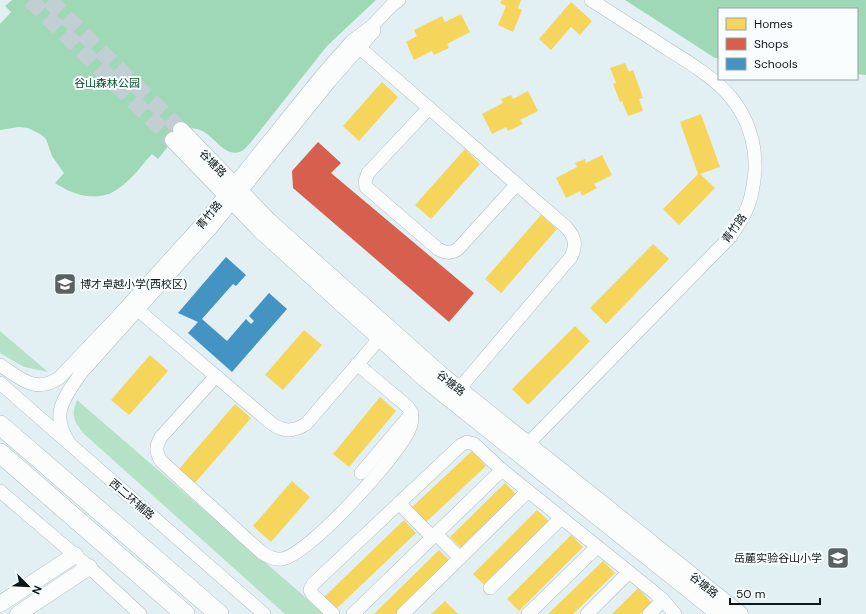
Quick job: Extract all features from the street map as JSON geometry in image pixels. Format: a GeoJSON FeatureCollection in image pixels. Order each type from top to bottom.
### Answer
{"type":"FeatureCollection","features":[{"type":"Feature","properties":{"kind":"highway"},"geometry":{"type":"LineString","coordinates":[[0,424],[219,614]]}},
{"type":"Feature","properties":{"kind":"highway"},"geometry":{"type":"LineString","coordinates":[[0,453],[185,614]]}},
{"type":"Feature","properties":{"kind":"main road","name":"谷塘路"},"geometry":{"type":"LineString","coordinates":[[177,135],[233,193],[280,231],[373,315],[459,389],[521,448],[719,614]]}},
{"type":"Feature","properties":{"kind":"main road","name":"谷塘路"},"geometry":{"type":"LineString","coordinates":[[233,193],[261,231],[427,381],[521,448],[740,614]]}},
{"type":"Feature","properties":{"kind":"main road"},"geometry":{"type":"LineString","coordinates":[[0,604],[75,555]]}},
{"type":"Feature","properties":{"kind":"main road"},"geometry":{"type":"LineString","coordinates":[[18,614],[89,567]]}},
{"type":"Feature","properties":{"kind":"street","name":"青竹路"},"geometry":{"type":"LineString","coordinates":[[70,444],[62,434],[60,425],[62,403],[67,393],[134,306],[204,220],[233,193],[330,81],[356,44],[392,5],[399,0]]}},
{"type":"Feature","properties":{"kind":"street","name":"青竹路"},"geometry":{"type":"LineString","coordinates":[[356,44],[395,8],[407,0]]}},
{"type":"Feature","properties":{"kind":"street","name":"青竹路"},"geometry":{"type":"LineString","coordinates":[[521,448],[727,233],[739,216],[745,204],[749,184],[751,157],[749,143],[742,122],[729,102],[711,84],[683,64],[582,0]]}},
{"type":"Feature","properties":{"kind":"street","name":"青竹路"},"geometry":{"type":"LineString","coordinates":[[521,448],[731,236],[743,219],[750,205],[754,184],[756,158],[754,141],[746,120],[733,99],[714,81],[686,60],[591,0]]}},
{"type":"Feature","properties":{"kind":"street"},"geometry":{"type":"LineString","coordinates":[[356,44],[566,227],[572,234],[576,243],[571,257],[459,389]]}},
{"type":"Feature","properties":{"kind":"street"},"geometry":{"type":"LineString","coordinates":[[429,108],[368,173],[365,182],[366,187],[438,249],[445,253],[452,253],[458,249],[517,184]]}},
{"type":"Feature","properties":{"kind":"street","name":"青竹路"},"geometry":{"type":"LineString","coordinates":[[0,365],[28,383],[40,385],[52,383],[134,306]]}},
{"type":"Feature","properties":{"kind":"street"},"geometry":{"type":"LineString","coordinates":[[134,306],[280,429],[295,430],[306,424],[379,338]]}},
{"type":"Feature","properties":{"kind":"street"},"geometry":{"type":"LineString","coordinates":[[216,376],[161,437],[157,443],[157,454],[161,460],[261,552],[275,559],[282,559],[298,551],[329,526],[347,508],[396,451],[410,429],[412,413],[408,407],[357,364]]}},
{"type":"Feature","properties":{"kind":"street","name":"西二环辅路"},"geometry":{"type":"LineString","coordinates":[[0,383],[264,614]]}},
{"type":"Feature","properties":{"kind":"street"},"geometry":{"type":"LineString","coordinates":[[361,473],[412,413]]}},
{"type":"Feature","properties":{"kind":"street"},"geometry":{"type":"LineString","coordinates":[[333,614],[313,595],[310,590],[313,584],[461,445],[467,442],[474,444],[502,470],[663,600],[675,614]]}},
{"type":"Feature","properties":{"kind":"street"},"geometry":{"type":"LineString","coordinates":[[354,614],[502,470]]}},
{"type":"Feature","properties":{"kind":"street"},"geometry":{"type":"LineString","coordinates":[[0,491],[89,567],[140,614]]}},
{"type":"Feature","properties":{"kind":"street"},"geometry":{"type":"LineString","coordinates":[[403,614],[528,491]]}},
{"type":"Feature","properties":{"kind":"street"},"geometry":{"type":"LineString","coordinates":[[399,503],[460,558]]}},
{"type":"Feature","properties":{"kind":"street"},"geometry":{"type":"LineString","coordinates":[[490,588],[561,518]]}},
{"type":"Feature","properties":{"kind":"street"},"geometry":{"type":"LineString","coordinates":[[528,614],[597,547]]}},
{"type":"Feature","properties":{"kind":"street"},"geometry":{"type":"LineString","coordinates":[[587,614],[629,572]]}},
{"type":"Feature","properties":{"kind":"street"},"geometry":{"type":"LineString","coordinates":[[648,614],[663,600]]}},
{"type":"Feature","properties":{"kind":"green space","name":"谷山森林公园"},"geometry":{"type":"Polygon","coordinates":[[[12,0],[376,0],[327,46],[251,142],[242,151],[236,153],[224,149],[203,131],[197,129],[181,130],[158,159],[152,154],[117,190],[104,195],[90,196],[75,193],[55,183],[64,173],[52,156],[46,139],[40,134],[28,128],[19,127],[0,130],[0,24],[11,12],[5,6],[12,0]]]}},
{"type":"Feature","properties":{"kind":"green space"},"geometry":{"type":"Polygon","coordinates":[[[625,0],[866,0],[866,75],[858,74],[858,8],[718,8],[718,58],[715,58],[625,0]]]}},
{"type":"Feature","properties":{"kind":"green space"},"geometry":{"type":"Polygon","coordinates":[[[0,331],[48,372],[24,367],[0,353],[0,331]]]}},
{"type":"Feature","properties":{"kind":"green space"},"geometry":{"type":"Polygon","coordinates":[[[77,400],[324,614],[285,614],[83,433],[74,417],[74,410],[77,400]]]}},
{"type":"Feature","properties":{"kind":"building: Homes"},"geometry":{"type":"Polygon","coordinates":[[[502,0],[521,0],[518,8],[522,10],[513,32],[498,25],[506,6],[500,3],[502,0]]]}},
{"type":"Feature","properties":{"kind":"building: Homes"},"geometry":{"type":"Polygon","coordinates":[[[571,2],[592,21],[580,35],[571,27],[551,50],[539,39],[571,2]]]}},
{"type":"Feature","properties":{"kind":"building: Homes"},"geometry":{"type":"Polygon","coordinates":[[[461,14],[470,32],[447,44],[449,48],[434,55],[432,51],[414,60],[406,42],[417,36],[414,30],[442,16],[445,22],[461,14]]]}},
{"type":"Feature","properties":{"kind":"building: Homes"},"geometry":{"type":"Polygon","coordinates":[[[625,63],[629,72],[633,70],[643,98],[639,99],[643,111],[628,116],[622,101],[620,102],[613,84],[616,83],[610,68],[625,63]]]}},
{"type":"Feature","properties":{"kind":"building: Homes"},"geometry":{"type":"Polygon","coordinates":[[[382,82],[398,97],[359,141],[343,126],[382,82]]]}},
{"type":"Feature","properties":{"kind":"building: Homes"},"geometry":{"type":"Polygon","coordinates":[[[528,91],[538,111],[520,120],[523,124],[508,131],[506,127],[492,134],[482,114],[503,103],[501,99],[511,95],[513,99],[528,91]]]}},
{"type":"Feature","properties":{"kind":"building: Homes"},"geometry":{"type":"Polygon","coordinates":[[[701,114],[720,167],[700,174],[715,188],[679,225],[663,209],[698,174],[680,122],[701,114]]]}},
{"type":"Feature","properties":{"kind":"building: Homes"},"geometry":{"type":"Polygon","coordinates":[[[465,149],[480,164],[431,219],[415,205],[465,149]]]}},
{"type":"Feature","properties":{"kind":"building: Homes"},"geometry":{"type":"Polygon","coordinates":[[[602,155],[612,175],[594,184],[597,188],[582,196],[580,191],[566,198],[556,178],[577,167],[575,163],[585,159],[586,163],[602,155]]]}},
{"type":"Feature","properties":{"kind":"building: Homes"},"geometry":{"type":"Polygon","coordinates":[[[541,215],[557,229],[501,293],[485,279],[541,215]]]}},
{"type":"Feature","properties":{"kind":"building: Homes"},"geometry":{"type":"Polygon","coordinates":[[[653,244],[669,259],[606,324],[590,308],[653,244]]]}},
{"type":"Feature","properties":{"kind":"building: Homes"},"geometry":{"type":"Polygon","coordinates":[[[575,326],[590,341],[528,405],[512,389],[575,326]]]}},
{"type":"Feature","properties":{"kind":"building: Homes"},"geometry":{"type":"Polygon","coordinates":[[[304,330],[322,345],[283,390],[265,375],[304,330]]]}},
{"type":"Feature","properties":{"kind":"building: Homes"},"geometry":{"type":"Polygon","coordinates":[[[150,355],[168,371],[129,415],[111,400],[150,355]]]}},
{"type":"Feature","properties":{"kind":"building: Homes"},"geometry":{"type":"Polygon","coordinates":[[[380,397],[396,411],[349,467],[333,454],[380,397]]]}},
{"type":"Feature","properties":{"kind":"building: Homes"},"geometry":{"type":"Polygon","coordinates":[[[235,404],[251,418],[195,483],[179,469],[235,404]]]}},
{"type":"Feature","properties":{"kind":"building: Homes"},"geometry":{"type":"Polygon","coordinates":[[[472,451],[486,466],[425,523],[411,508],[472,451]]]}},
{"type":"Feature","properties":{"kind":"building: Homes"},"geometry":{"type":"Polygon","coordinates":[[[292,481],[310,497],[271,542],[253,526],[292,481]]]}},
{"type":"Feature","properties":{"kind":"building: Homes"},"geometry":{"type":"Polygon","coordinates":[[[505,483],[518,496],[463,550],[450,537],[505,483]]]}},
{"type":"Feature","properties":{"kind":"building: Homes"},"geometry":{"type":"Polygon","coordinates":[[[537,510],[550,522],[485,586],[473,574],[537,510]]]}},
{"type":"Feature","properties":{"kind":"building: Homes"},"geometry":{"type":"Polygon","coordinates":[[[404,520],[416,533],[334,611],[322,599],[404,520]]]}},
{"type":"Feature","properties":{"kind":"building: Homes"},"geometry":{"type":"Polygon","coordinates":[[[571,535],[583,547],[519,611],[507,599],[571,535]]]}},
{"type":"Feature","properties":{"kind":"building: Homes"},"geometry":{"type":"Polygon","coordinates":[[[439,550],[450,561],[396,614],[374,614],[439,550]]]}},
{"type":"Feature","properties":{"kind":"building: Homes"},"geometry":{"type":"Polygon","coordinates":[[[603,561],[615,573],[573,614],[548,614],[603,561]]]}},
{"type":"Feature","properties":{"kind":"building: Homes"},"geometry":{"type":"Polygon","coordinates":[[[638,588],[652,603],[640,614],[612,614],[638,588]]]}},
{"type":"Feature","properties":{"kind":"building: Homes"},"geometry":{"type":"Polygon","coordinates":[[[445,601],[458,614],[431,614],[445,601]]]}},
{"type":"Feature","properties":{"kind":"building: Shops"},"geometry":{"type":"Polygon","coordinates":[[[318,142],[341,163],[331,173],[474,293],[449,322],[293,188],[292,171],[318,142]]]}},
{"type":"Feature","properties":{"kind":"building: Schools"},"geometry":{"type":"Polygon","coordinates":[[[226,257],[246,275],[236,286],[233,284],[202,319],[227,341],[246,319],[251,324],[254,321],[249,316],[269,293],[287,309],[232,372],[188,333],[198,322],[178,313],[226,257]]]}},
{"type":"Feature","properties":{"kind":"tunnel"},"geometry":{"type":"LineString","coordinates":[[30,0],[173,140]]}},
{"type":"Feature","properties":{"kind":"tunnel"},"geometry":{"type":"LineString","coordinates":[[49,0],[181,130]]}},
{"type":"Feature","properties":{"kind":"place","name":"博才卓越小学(西校区)"},"geometry":{"type":"Point","coordinates":[65,284]}},
{"type":"Feature","properties":{"kind":"place","name":"岳麓实验谷山小学"},"geometry":{"type":"Point","coordinates":[838,558]}}]}
